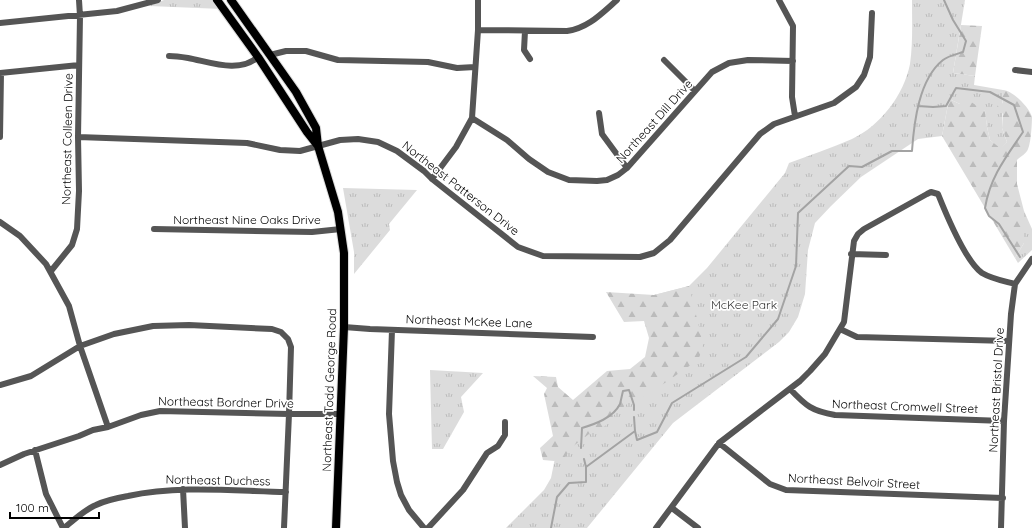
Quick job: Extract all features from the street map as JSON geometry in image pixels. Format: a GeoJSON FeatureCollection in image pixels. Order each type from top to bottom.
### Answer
{"type":"FeatureCollection","features":[{"type":"Feature","properties":{"kind":"main road"},"geometry":{"type":"LineString","coordinates":[[217,0],[318,146]]}},
{"type":"Feature","properties":{"kind":"main road"},"geometry":{"type":"LineString","coordinates":[[231,0],[296,92],[316,128],[318,146]]}},
{"type":"Feature","properties":{"kind":"main road","name":"Northeast Todd George Road"},"geometry":{"type":"LineString","coordinates":[[318,146],[338,212],[344,253],[344,327],[336,528]]}},
{"type":"Feature","properties":{"kind":"street","name":"Northeast Colleen Drive"},"geometry":{"type":"LineString","coordinates":[[51,271],[72,245],[77,229],[79,191],[79,0]]}},
{"type":"Feature","properties":{"kind":"street"},"geometry":{"type":"LineString","coordinates":[[0,23],[117,11],[158,0]]}},
{"type":"Feature","properties":{"kind":"street"},"geometry":{"type":"LineString","coordinates":[[432,179],[456,148],[472,118],[478,30],[478,0]]}},
{"type":"Feature","properties":{"kind":"street"},"geometry":{"type":"LineString","coordinates":[[478,30],[576,30],[594,21],[617,0]]}},
{"type":"Feature","properties":{"kind":"street"},"geometry":{"type":"LineString","coordinates":[[780,1],[793,26],[792,97],[795,116]]}},
{"type":"Feature","properties":{"kind":"street","name":"Northeast Patterson Drive"},"geometry":{"type":"LineString","coordinates":[[78,137],[247,143],[280,150],[300,151],[340,140],[358,139],[378,142],[397,151],[424,171],[518,247],[543,256],[640,257],[654,252],[670,240],[760,134],[774,124],[834,103],[856,87],[864,75],[870,58],[872,13]]}},
{"type":"Feature","properties":{"kind":"street"},"geometry":{"type":"LineString","coordinates":[[524,31],[524,50],[530,59]]}},
{"type":"Feature","properties":{"kind":"street"},"geometry":{"type":"LineString","coordinates":[[270,54],[286,51],[306,51],[338,60],[428,62],[457,68],[475,67]]}},
{"type":"Feature","properties":{"kind":"street"},"geometry":{"type":"LineString","coordinates":[[169,56],[186,57],[230,66],[246,64],[253,62],[258,58]]}},
{"type":"Feature","properties":{"kind":"street"},"geometry":{"type":"LineString","coordinates":[[664,60],[695,91]]}},
{"type":"Feature","properties":{"kind":"street","name":"Northeast Dill Drive"},"geometry":{"type":"LineString","coordinates":[[472,118],[507,140],[529,159],[548,172],[569,180],[607,180],[618,175],[627,168],[712,72],[728,63],[748,60],[793,61]]}},
{"type":"Feature","properties":{"kind":"street"},"geometry":{"type":"LineString","coordinates":[[0,137],[1,73],[79,65]]}},
{"type":"Feature","properties":{"kind":"street"},"geometry":{"type":"LineString","coordinates":[[1015,70],[1032,72]]}},
{"type":"Feature","properties":{"kind":"street"},"geometry":{"type":"LineString","coordinates":[[599,113],[602,134],[627,168]]}},
{"type":"Feature","properties":{"kind":"street"},"geometry":{"type":"LineString","coordinates":[[656,528],[719,443],[790,389],[810,371],[825,354],[844,322],[847,305],[851,254],[854,241],[864,228],[931,192],[938,194],[956,234],[977,269],[987,276],[1015,284]]}},
{"type":"Feature","properties":{"kind":"street"},"geometry":{"type":"LineString","coordinates":[[0,222],[20,236],[42,259],[51,271],[69,306],[80,346],[108,427]]}},
{"type":"Feature","properties":{"kind":"street","name":"Northeast Nine Oaks Drive"},"geometry":{"type":"LineString","coordinates":[[154,229],[312,232],[341,229]]}},
{"type":"Feature","properties":{"kind":"street"},"geometry":{"type":"LineString","coordinates":[[851,254],[886,255]]}},
{"type":"Feature","properties":{"kind":"street","name":"Northeast Bristol Drive"},"geometry":{"type":"LineString","coordinates":[[1002,528],[1004,421],[1009,341],[1015,284],[1032,259]]}},
{"type":"Feature","properties":{"kind":"street"},"geometry":{"type":"LineString","coordinates":[[0,384],[31,376],[80,346],[114,334],[154,326],[189,325],[272,328],[281,332],[288,339],[291,347],[290,414],[284,528]]}},
{"type":"Feature","properties":{"kind":"street","name":"Northeast McKee Lane"},"geometry":{"type":"LineString","coordinates":[[344,327],[593,337]]}},
{"type":"Feature","properties":{"kind":"street"},"geometry":{"type":"LineString","coordinates":[[840,329],[857,337],[1009,341]]}},
{"type":"Feature","properties":{"kind":"street"},"geometry":{"type":"LineString","coordinates":[[392,330],[389,414],[393,461],[401,495],[409,510],[424,528]]}},
{"type":"Feature","properties":{"kind":"street","name":"Northeast Cromwell Street"},"geometry":{"type":"LineString","coordinates":[[790,389],[808,406],[819,412],[835,415],[1004,421]]}},
{"type":"Feature","properties":{"kind":"street","name":"Northeast Bordner Drive"},"geometry":{"type":"LineString","coordinates":[[0,465],[35,450],[93,430],[108,427],[141,415],[160,411],[340,414]]}},
{"type":"Feature","properties":{"kind":"street"},"geometry":{"type":"LineString","coordinates":[[428,528],[463,490],[487,453],[498,446],[505,435],[505,422]]}},
{"type":"Feature","properties":{"kind":"street","name":"Northeast Belvoir Street"},"geometry":{"type":"LineString","coordinates":[[719,443],[770,484],[786,490],[1003,498]]}},
{"type":"Feature","properties":{"kind":"street"},"geometry":{"type":"LineString","coordinates":[[35,450],[46,494],[64,528]]}},
{"type":"Feature","properties":{"kind":"street"},"geometry":{"type":"LineString","coordinates":[[183,489],[185,528]]}},
{"type":"Feature","properties":{"kind":"street","name":"Northeast Duchess"},"geometry":{"type":"LineString","coordinates":[[64,528],[96,504],[144,492],[183,489],[286,492]]}},
{"type":"Feature","properties":{"kind":"street"},"geometry":{"type":"LineString","coordinates":[[672,508],[698,528]]}},
{"type":"Feature","properties":{"kind":"green space"},"geometry":{"type":"Polygon","coordinates":[[[164,0],[216,0],[222,9],[149,6],[164,0]]]}},
{"type":"Feature","properties":{"kind":"green space","name":"McKee Park"},"geometry":{"type":"Polygon","coordinates":[[[912,0],[965,0],[953,73],[975,76],[974,85],[1003,90],[1002,128],[1007,142],[1000,149],[990,140],[985,111],[960,104],[949,99],[942,136],[918,139],[861,177],[815,223],[808,250],[805,294],[798,317],[789,332],[779,342],[673,423],[587,528],[506,528],[544,490],[551,478],[559,438],[580,409],[656,353],[654,295],[689,286],[707,268],[785,173],[789,163],[852,139],[872,126],[889,108],[902,87],[910,64],[912,40],[912,0]]]}},
{"type":"Feature","properties":{"kind":"green space"},"geometry":{"type":"Polygon","coordinates":[[[961,25],[982,26],[975,76],[953,73],[961,25]]]}},
{"type":"Feature","properties":{"kind":"green space"},"geometry":{"type":"Polygon","coordinates":[[[1003,90],[1011,93],[1020,100],[1028,109],[1032,117],[1029,146],[1026,152],[1017,160],[1017,184],[1024,211],[1024,243],[1015,258],[942,136],[949,99],[960,104],[968,100],[985,111],[990,140],[1000,148],[1007,142],[1002,128],[1003,114],[997,106],[1003,103],[1003,90]]]}},
{"type":"Feature","properties":{"kind":"green space"},"geometry":{"type":"Polygon","coordinates":[[[343,188],[417,190],[389,224],[390,230],[354,274],[354,252],[343,188]]]}},
{"type":"Feature","properties":{"kind":"green space"},"geometry":{"type":"Polygon","coordinates":[[[1024,211],[1032,229],[1032,250],[1018,263],[1015,258],[1024,243],[1024,211]]]}},
{"type":"Feature","properties":{"kind":"green space"},"geometry":{"type":"Polygon","coordinates":[[[689,286],[703,348],[698,360],[646,396],[628,403],[614,415],[605,426],[589,434],[572,447],[564,459],[554,461],[543,460],[540,448],[553,436],[544,394],[547,388],[533,376],[556,377],[558,387],[573,400],[607,371],[630,369],[645,357],[649,338],[644,321],[624,322],[606,292],[654,295],[689,286]]]}},
{"type":"Feature","properties":{"kind":"green space"},"geometry":{"type":"Polygon","coordinates":[[[430,370],[483,373],[461,397],[464,412],[443,449],[432,449],[430,370]]]}},
{"type":"Feature","properties":{"kind":"waterway"},"geometry":{"type":"LineString","coordinates":[[551,528],[557,497],[569,483],[586,482],[586,467],[635,431],[637,440],[657,432],[672,403],[746,357],[778,319],[796,266],[798,213],[849,166],[862,167],[892,151],[912,151],[916,114],[923,89],[928,78],[943,60],[963,52],[966,41],[953,20],[944,0]]}},
{"type":"Feature","properties":{"kind":"waterway"},"geometry":{"type":"LineString","coordinates":[[918,106],[946,106],[956,88],[990,92],[1014,105],[1023,132],[995,177],[987,197],[985,208],[989,216],[999,224],[1020,257]]}},
{"type":"Feature","properties":{"kind":"waterway"},"geometry":{"type":"LineString","coordinates":[[581,448],[582,428],[598,422],[613,413],[620,404],[623,391],[629,390],[634,405],[634,410]]}},
{"type":"Feature","properties":{"kind":"waterway"},"geometry":{"type":"LineString","coordinates":[[634,417],[635,431]]}},
{"type":"Feature","properties":{"kind":"waterway"},"geometry":{"type":"LineString","coordinates":[[584,459],[586,467]]}}]}
